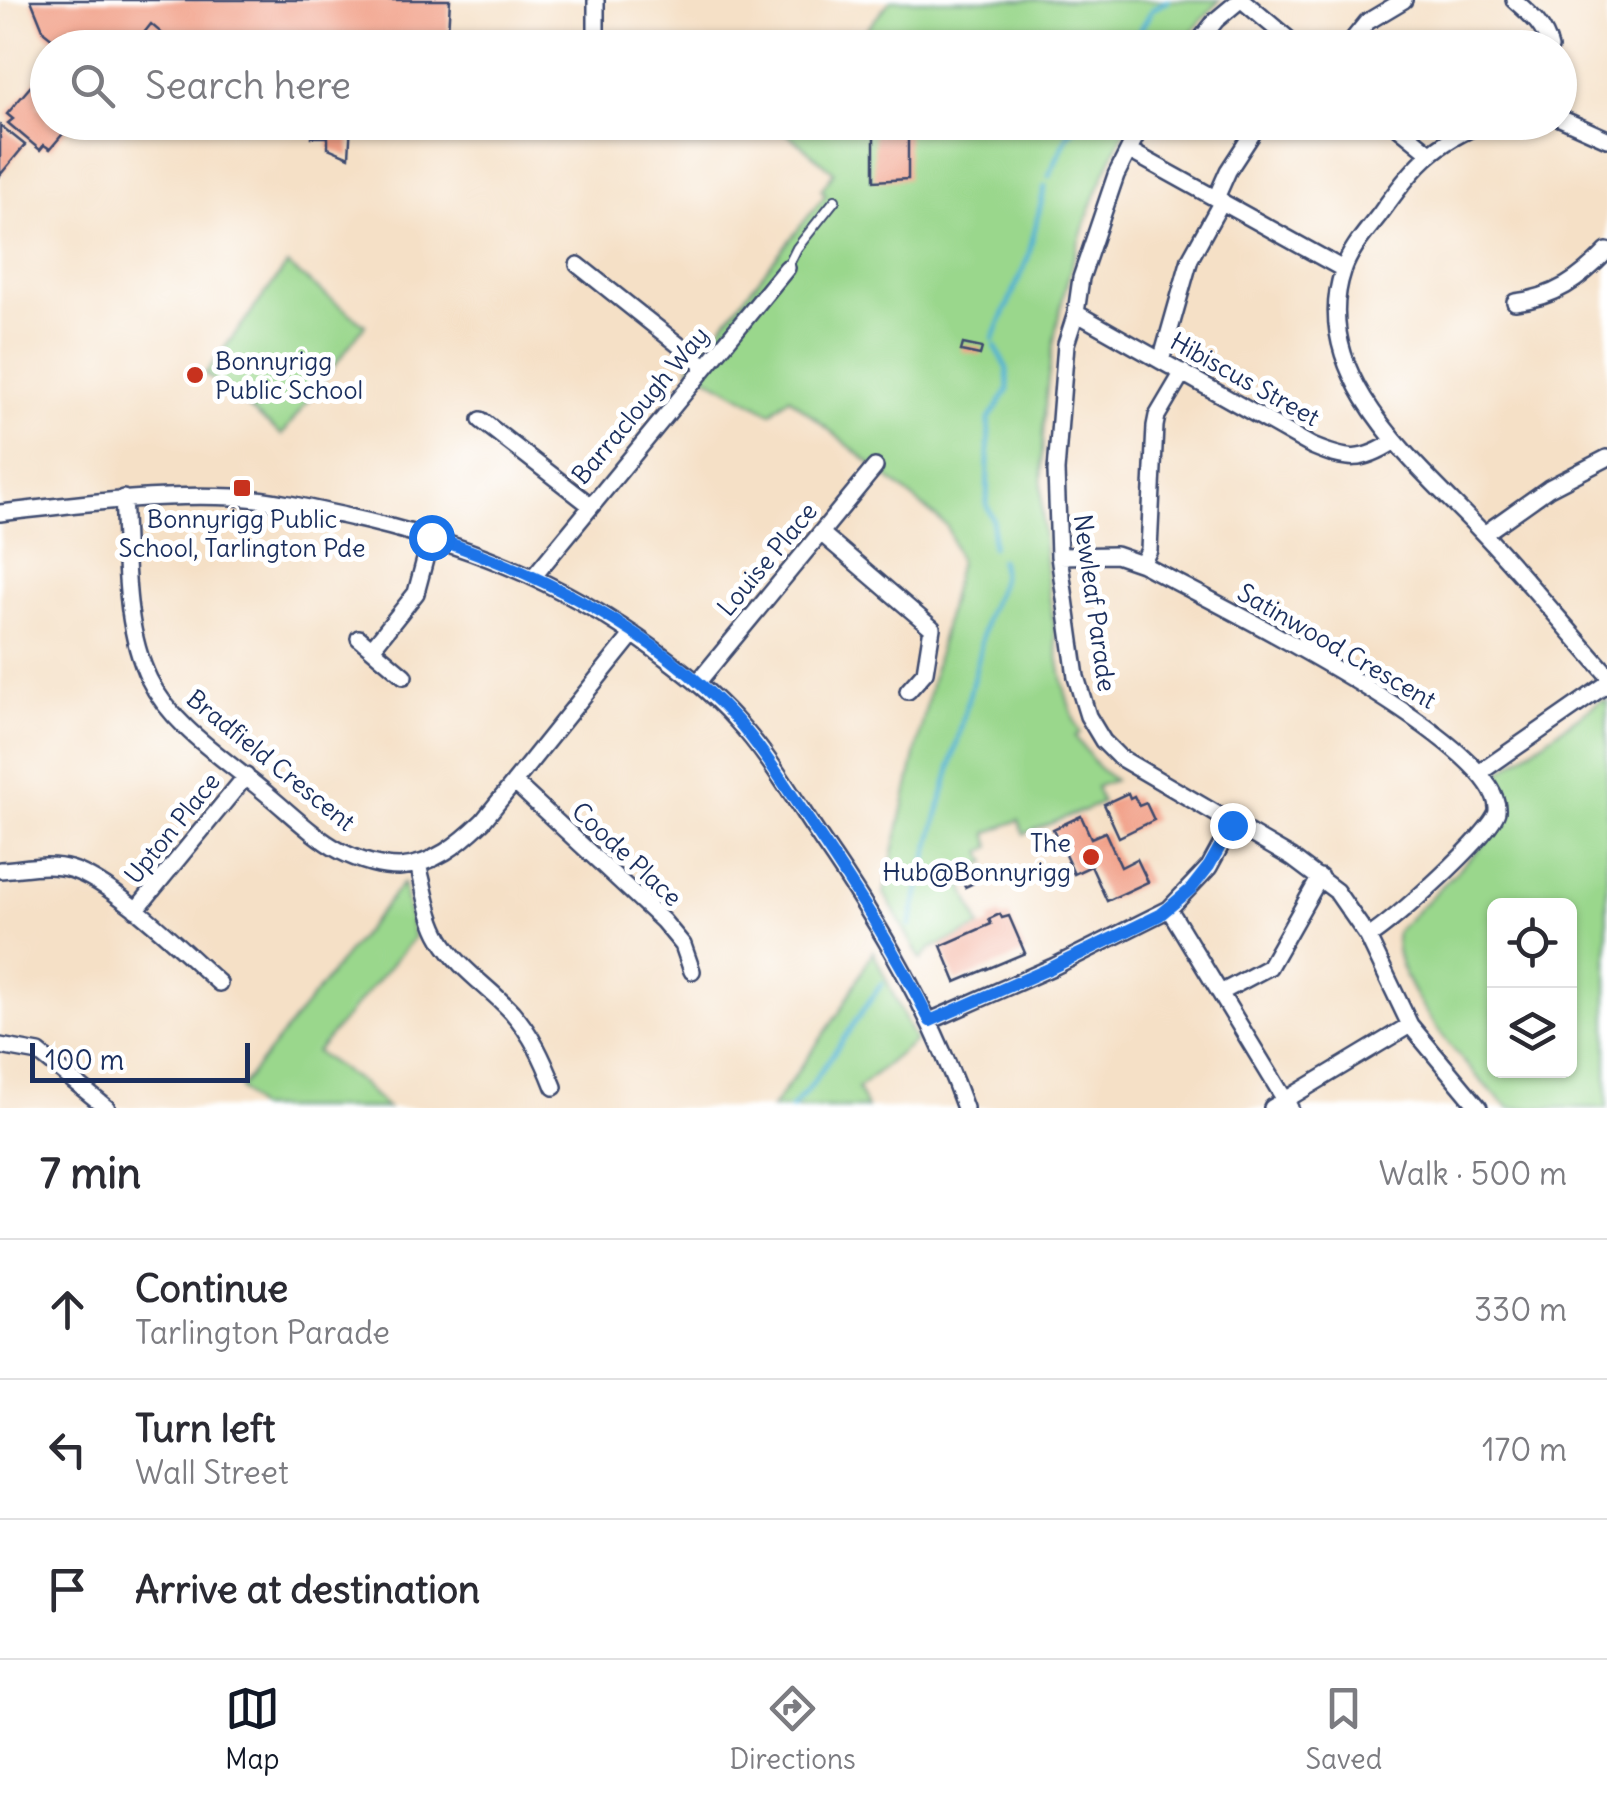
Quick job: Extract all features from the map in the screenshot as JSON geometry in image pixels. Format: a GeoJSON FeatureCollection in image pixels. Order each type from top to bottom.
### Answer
{"type":"FeatureCollection","features":[{"type":"Feature","properties":{"kind":"street"},"geometry":{"type":"LineString","coordinates":[[596,0],[596,30]]}},
{"type":"Feature","properties":{"kind":"street"},"geometry":{"type":"LineString","coordinates":[[1208,30],[1241,0],[1277,30]]}},
{"type":"Feature","properties":{"kind":"street"},"geometry":{"type":"LineString","coordinates":[[1360,30],[1366,22],[1404,0]]}},
{"type":"Feature","properties":{"kind":"street"},"geometry":{"type":"LineString","coordinates":[[1514,0],[1543,30]]}},
{"type":"Feature","properties":{"kind":"street"},"geometry":{"type":"LineString","coordinates":[[1577,125],[1607,138]]}},
{"type":"Feature","properties":{"kind":"street","name":"Newleaf Parade"},"geometry":{"type":"LineString","coordinates":[[1135,140],[1116,176],[1081,278],[1066,344],[1058,426],[1059,556],[1083,705],[1104,742],[1128,763],[1320,877],[1350,908],[1368,937],[1410,1025],[1478,1108]]}},
{"type":"Feature","properties":{"kind":"street"},"geometry":{"type":"LineString","coordinates":[[1161,361],[1190,259],[1219,200],[1228,171],[1248,140]]}},
{"type":"Feature","properties":{"kind":"street"},"geometry":{"type":"LineString","coordinates":[[1414,140],[1429,152]]}},
{"type":"Feature","properties":{"kind":"street"},"geometry":{"type":"LineString","coordinates":[[1448,140],[1429,152],[1374,221],[1343,269],[1338,336],[1344,363],[1356,387],[1395,441],[1484,534],[1607,674]]}},
{"type":"Feature","properties":{"kind":"street"},"geometry":{"type":"LineString","coordinates":[[1130,151],[1343,269]]}},
{"type":"Feature","properties":{"kind":"street"},"geometry":{"type":"LineString","coordinates":[[1514,302],[1541,299],[1572,285],[1607,251]]}},
{"type":"Feature","properties":{"kind":"street"},"geometry":{"type":"LineString","coordinates":[[578,265],[705,366]]}},
{"type":"Feature","properties":{"kind":"street","name":"Barraclough Way"},"geometry":{"type":"LineString","coordinates":[[534,576],[787,268]]}},
{"type":"Feature","properties":{"kind":"street","name":"Hibiscus Street"},"geometry":{"type":"LineString","coordinates":[[1076,313],[1312,446],[1342,458],[1370,457],[1395,441]]}},
{"type":"Feature","properties":{"kind":"street"},"geometry":{"type":"LineString","coordinates":[[1142,564],[1149,550],[1157,416],[1183,372]]}},
{"type":"Feature","properties":{"kind":"street"},"geometry":{"type":"LineString","coordinates":[[482,420],[590,505]]}},
{"type":"Feature","properties":{"kind":"street"},"geometry":{"type":"LineString","coordinates":[[1484,534],[1550,488],[1607,458]]}},
{"type":"Feature","properties":{"kind":"street","name":"Louise Place"},"geometry":{"type":"LineString","coordinates":[[698,682],[875,468]]}},
{"type":"Feature","properties":{"kind":"street"},"geometry":{"type":"LineString","coordinates":[[0,512],[123,498],[192,496],[272,501],[431,537],[534,576],[594,608],[698,682],[759,748],[869,908],[902,964],[930,1021],[964,1108]]}},
{"type":"Feature","properties":{"kind":"street","name":"Bradfield Crescent"},"geometry":{"type":"LineString","coordinates":[[123,498],[131,611],[138,648],[147,675],[176,718],[338,850],[382,865],[418,865]]}},
{"type":"Feature","properties":{"kind":"street"},"geometry":{"type":"LineString","coordinates":[[821,533],[932,628],[925,672],[908,690]]}},
{"type":"Feature","properties":{"kind":"street"},"geometry":{"type":"LineString","coordinates":[[404,676],[366,642],[416,593],[431,537]]}},
{"type":"Feature","properties":{"kind":"street","name":"Satinwood Crescent"},"geometry":{"type":"LineString","coordinates":[[1059,556],[1116,555],[1142,564],[1392,701],[1445,740],[1479,773],[1497,805],[1493,824],[1406,908],[1368,937]]}},
{"type":"Feature","properties":{"kind":"street"},"geometry":{"type":"LineString","coordinates":[[554,1086],[535,1041],[510,1010],[457,961],[442,940],[432,922],[418,865],[455,848],[483,821],[633,634]]}},
{"type":"Feature","properties":{"kind":"street"},"geometry":{"type":"LineString","coordinates":[[1479,773],[1607,684]]}},
{"type":"Feature","properties":{"kind":"street","name":"Upton Place"},"geometry":{"type":"LineString","coordinates":[[136,910],[246,776]]}},
{"type":"Feature","properties":{"kind":"street","name":"Coode Place"},"geometry":{"type":"LineString","coordinates":[[514,782],[664,921],[682,946],[692,971]]}},
{"type":"Feature","properties":{"kind":"street"},"geometry":{"type":"LineString","coordinates":[[930,1021],[1051,968],[1169,909],[1209,866],[1232,825]]}},
{"type":"Feature","properties":{"kind":"street","name":"Upton Place"},"geometry":{"type":"LineString","coordinates":[[0,870],[51,866],[70,868],[89,877],[136,910],[219,983]]}},
{"type":"Feature","properties":{"kind":"street"},"geometry":{"type":"LineString","coordinates":[[1222,992],[1268,966],[1320,877]]}},
{"type":"Feature","properties":{"kind":"street"},"geometry":{"type":"LineString","coordinates":[[1169,909],[1222,992],[1282,1105],[1410,1025]]}},
{"type":"Feature","properties":{"kind":"street"},"geometry":{"type":"LineString","coordinates":[[0,1046],[39,1052],[107,1108]]}},
{"type":"Feature","properties":{"kind":"lane"},"geometry":{"type":"LineString","coordinates":[[787,268],[797,248],[836,200]]}},
{"type":"Feature","properties":{"kind":"green space"},"geometry":{"type":"Polygon","coordinates":[[[891,0],[1220,0],[1193,30],[866,30],[891,0]]]}},
{"type":"Feature","properties":{"kind":"green space"},"geometry":{"type":"Polygon","coordinates":[[[795,140],[1121,140],[1079,240],[1062,301],[1050,362],[1042,486],[1052,614],[1065,689],[1080,733],[1075,736],[1098,767],[1114,780],[1096,787],[1102,803],[1024,834],[1019,820],[987,833],[991,847],[982,852],[987,862],[958,874],[980,927],[930,949],[921,960],[884,893],[959,561],[947,526],[789,397],[771,413],[689,367],[826,194],[821,190],[834,172],[795,140]]]}},
{"type":"Feature","properties":{"kind":"green space"},"geometry":{"type":"Polygon","coordinates":[[[287,265],[365,325],[282,435],[205,374],[287,265]]]}},
{"type":"Feature","properties":{"kind":"green space"},"geometry":{"type":"Polygon","coordinates":[[[1607,700],[1607,1108],[1510,1108],[1436,1027],[1405,975],[1397,951],[1397,931],[1505,823],[1507,809],[1500,772],[1600,701],[1607,700]]]}},
{"type":"Feature","properties":{"kind":"green space"},"geometry":{"type":"Polygon","coordinates":[[[403,883],[414,938],[316,1052],[361,1083],[387,1108],[257,1108],[240,1088],[403,883]]]}},
{"type":"Feature","properties":{"kind":"green space"},"geometry":{"type":"Polygon","coordinates":[[[873,951],[915,1041],[858,1088],[867,1108],[772,1108],[841,1010],[873,951]]]}},
{"type":"Feature","properties":{"kind":"building"},"geometry":{"type":"Polygon","coordinates":[[[31,0],[450,0],[448,30],[158,30],[151,24],[146,30],[43,30],[31,0]]]}},
{"type":"Feature","properties":{"kind":"building"},"geometry":{"type":"Polygon","coordinates":[[[30,87],[30,140],[58,140],[50,149],[44,145],[40,150],[8,123],[13,119],[7,114],[30,87]]]}},
{"type":"Feature","properties":{"kind":"building"},"geometry":{"type":"Polygon","coordinates":[[[0,125],[25,145],[0,175],[0,125]]]}},
{"type":"Feature","properties":{"kind":"building"},"geometry":{"type":"Polygon","coordinates":[[[328,140],[350,140],[349,157],[328,148],[328,140]]]}},
{"type":"Feature","properties":{"kind":"building"},"geometry":{"type":"Polygon","coordinates":[[[874,140],[908,140],[908,179],[874,181],[874,140]]]}},
{"type":"Feature","properties":{"kind":"building"},"geometry":{"type":"Polygon","coordinates":[[[963,344],[982,348],[980,355],[961,351],[963,344]]]}},
{"type":"Feature","properties":{"kind":"building","name":"The Hub@Bonnyrigg"},"geometry":{"type":"Polygon","coordinates":[[[1128,793],[1139,806],[1146,803],[1154,820],[1119,837],[1104,804],[1128,793]]]}},
{"type":"Feature","properties":{"kind":"building","name":"The Hub@Bonnyrigg"},"geometry":{"type":"Polygon","coordinates":[[[1081,816],[1091,838],[1105,832],[1121,867],[1137,859],[1148,882],[1107,901],[1091,866],[1074,874],[1053,829],[1081,816]]]}},
{"type":"Feature","properties":{"kind":"building"},"geometry":{"type":"Polygon","coordinates":[[[975,868],[980,880],[965,887],[960,875],[975,868]]]}},
{"type":"Feature","properties":{"kind":"building"},"geometry":{"type":"Polygon","coordinates":[[[1000,914],[1002,918],[1009,916],[1025,953],[956,982],[941,946],[991,924],[989,919],[1000,914]]]}},
{"type":"Feature","properties":{"kind":"waterway"},"geometry":{"type":"LineString","coordinates":[[1140,30],[1153,9],[1168,0]]}},
{"type":"Feature","properties":{"kind":"waterway"},"geometry":{"type":"LineString","coordinates":[[1049,176],[1066,140]]}},
{"type":"Feature","properties":{"kind":"waterway"},"geometry":{"type":"LineString","coordinates":[[993,339],[1028,258],[1045,186]]}},
{"type":"Feature","properties":{"kind":"waterway"},"geometry":{"type":"LineString","coordinates":[[992,547],[993,519],[987,506],[989,419],[1008,390],[1007,369],[995,346]]}},
{"type":"Feature","properties":{"kind":"waterway"},"geometry":{"type":"LineString","coordinates":[[910,926],[986,618],[1000,583],[1000,560]]}},
{"type":"Feature","properties":{"kind":"waterway"},"geometry":{"type":"LineString","coordinates":[[791,1108],[808,1090],[882,983]]}},
{"type":"Feature","properties":{"kind":"place","name":"Bonnyrigg Public School"},"geometry":{"type":"Point","coordinates":[195,375]}},
{"type":"Feature","properties":{"kind":"place","name":"Bonnyrigg Public School, Tarlington Pde"},"geometry":{"type":"Point","coordinates":[242,488]}},
{"type":"Feature","properties":{"kind":"place","name":"The Hub@Bonnyrigg"},"geometry":{"type":"Point","coordinates":[1091,857]}},
{"type":"Feature","properties":{"kind":"route"},"geometry":{"type":"LineString","coordinates":[[431,537],[534,576],[594,608],[698,682],[759,748],[869,908],[930,1021],[1160,915],[1191,889],[1232,825]]}}]}
